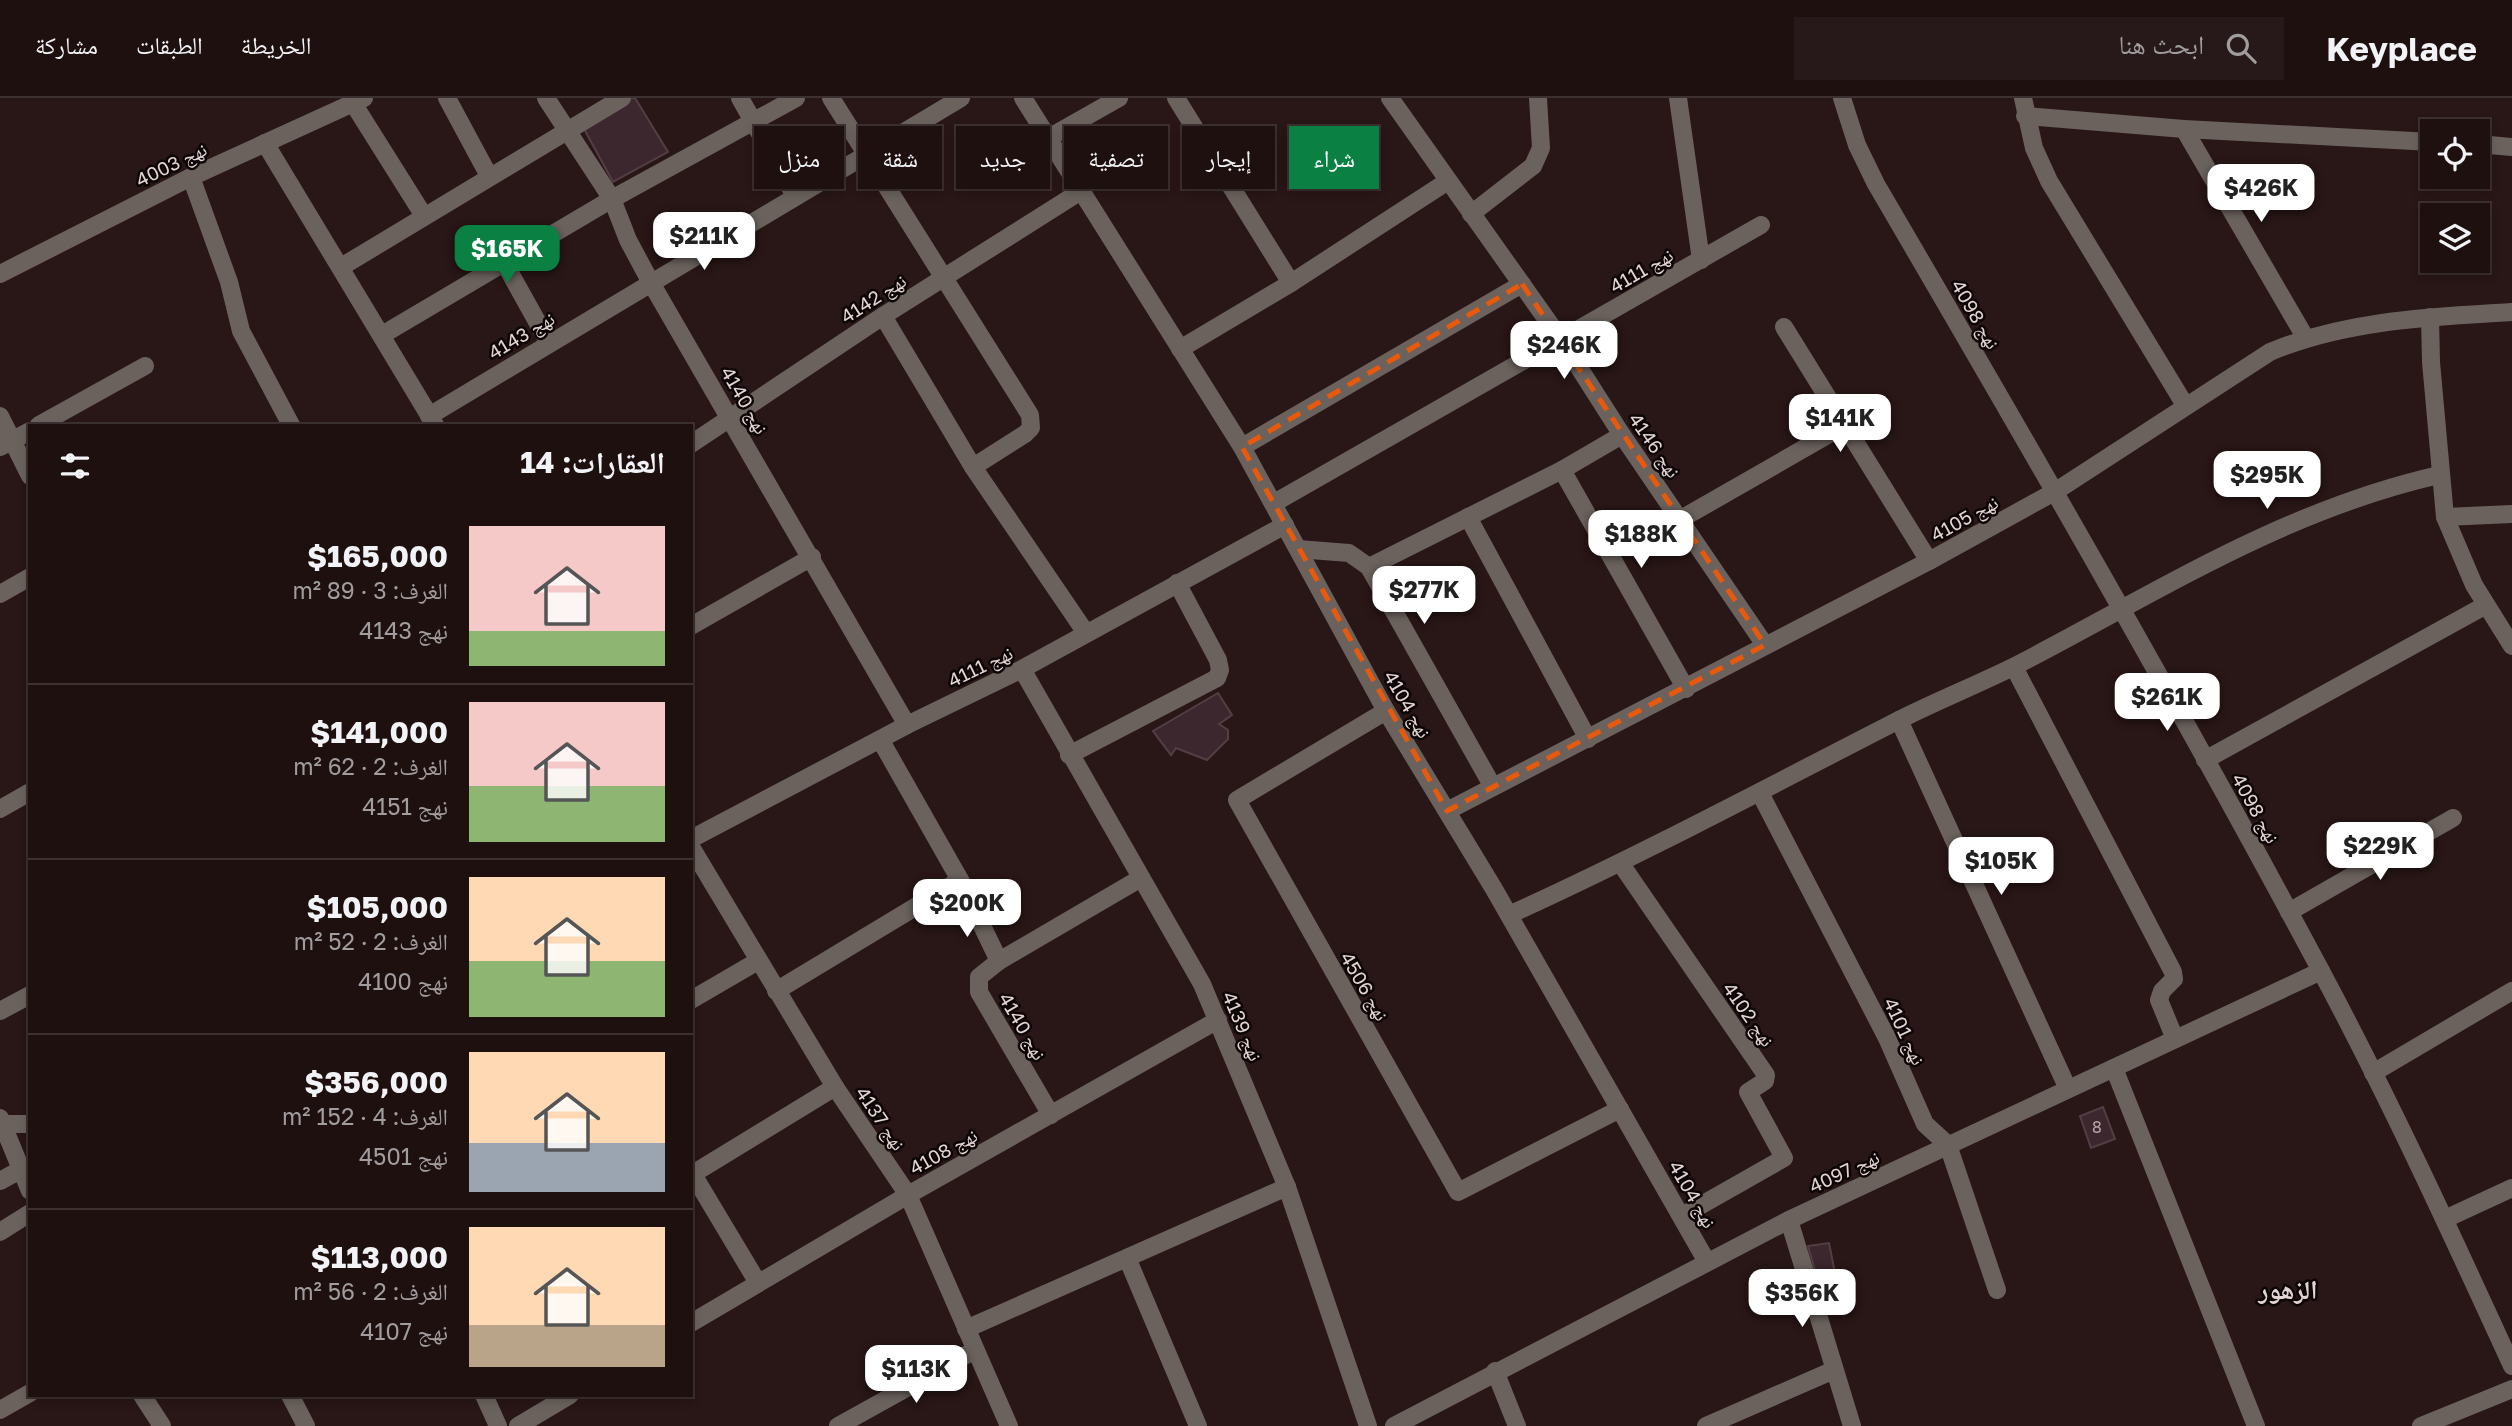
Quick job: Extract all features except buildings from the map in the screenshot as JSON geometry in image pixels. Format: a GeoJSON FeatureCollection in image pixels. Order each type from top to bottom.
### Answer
{"type":"FeatureCollection","features":[{"type":"Feature","properties":{"kind":"street"},"geometry":{"type":"LineString","coordinates":[[447,98],[489,176]]}},
{"type":"Feature","properties":{"kind":"street","name":"نهج 4140"},"geometry":{"type":"LineString","coordinates":[[546,98],[612,199],[628,240],[650,281],[907,725]]}},
{"type":"Feature","properties":{"kind":"street"},"geometry":{"type":"LineString","coordinates":[[341,267],[622,98]]}},
{"type":"Feature","properties":{"kind":"street"},"geometry":{"type":"LineString","coordinates":[[740,98],[795,196]]}},
{"type":"Feature","properties":{"kind":"street"},"geometry":{"type":"LineString","coordinates":[[382,335],[612,199],[796,98]]}},
{"type":"Feature","properties":{"kind":"street"},"geometry":{"type":"LineString","coordinates":[[831,98],[858,143]]}},
{"type":"Feature","properties":{"kind":"street","name":"نهج 4143"},"geometry":{"type":"LineString","coordinates":[[905,126],[934,105],[961,98]]}},
{"type":"Feature","properties":{"kind":"street","name":"نهج 4104"},"geometry":{"type":"LineString","coordinates":[[1023,98],[1042,126]]}},
{"type":"Feature","properties":{"kind":"street"},"geometry":{"type":"LineString","coordinates":[[1050,137],[1119,98]]}},
{"type":"Feature","properties":{"kind":"street"},"geometry":{"type":"LineString","coordinates":[[1176,98],[1291,283]]}},
{"type":"Feature","properties":{"kind":"street","name":"نهج 4146"},"geometry":{"type":"LineString","coordinates":[[1390,98],[1562,341],[1622,435],[1765,645]]}},
{"type":"Feature","properties":{"kind":"street"},"geometry":{"type":"LineString","coordinates":[[1472,214],[1533,166],[1539,156],[1538,98]]}},
{"type":"Feature","properties":{"kind":"street","name":"نهج 4111"},"geometry":{"type":"LineString","coordinates":[[1678,98],[1701,260]]}},
{"type":"Feature","properties":{"kind":"street","name":"نهج 4098"},"geometry":{"type":"LineString","coordinates":[[1842,98],[1857,145],[1876,184],[2056,491],[2321,971],[2445,1219],[2512,1366]]}},
{"type":"Feature","properties":{"kind":"street"},"geometry":{"type":"LineString","coordinates":[[2022,98],[2034,148],[2049,181],[2185,405]]}},
{"type":"Feature","properties":{"kind":"street"},"geometry":{"type":"LineString","coordinates":[[358,101],[424,216]]}},
{"type":"Feature","properties":{"kind":"street","name":"نهج 4003"},"geometry":{"type":"LineString","coordinates":[[0,274],[191,177],[358,101]]}},
{"type":"Feature","properties":{"kind":"street"},"geometry":{"type":"LineString","coordinates":[[2025,117],[2184,129],[2420,141]]}},
{"type":"Feature","properties":{"kind":"street"},"geometry":{"type":"LineString","coordinates":[[2184,129],[2305,337]]}},
{"type":"Feature","properties":{"kind":"street","name":"نهج 4104"},"geometry":{"type":"LineString","coordinates":[[1050,137],[1242,447],[1386,710],[1509,915],[1707,1262]]}},
{"type":"Feature","properties":{"kind":"street"},"geometry":{"type":"LineString","coordinates":[[265,143],[432,420]]}},
{"type":"Feature","properties":{"kind":"street"},"geometry":{"type":"LineString","coordinates":[[2490,145],[2512,147]]}},
{"type":"Feature","properties":{"kind":"street","name":"نهج 4143"},"geometry":{"type":"LineString","coordinates":[[432,420],[650,281],[858,159]]}},
{"type":"Feature","properties":{"kind":"street"},"geometry":{"type":"LineString","coordinates":[[191,177],[229,282],[241,331],[290,424]]}},
{"type":"Feature","properties":{"kind":"street"},"geometry":{"type":"LineString","coordinates":[[1180,349],[1291,283],[1448,181]]}},
{"type":"Feature","properties":{"kind":"street"},"geometry":{"type":"LineString","coordinates":[[887,189],[945,277],[1032,421],[1025,434],[973,467]]}},
{"type":"Feature","properties":{"kind":"street","name":"نهج 4142"},"geometry":{"type":"LineString","coordinates":[[693,443],[883,316],[1081,191]]}},
{"type":"Feature","properties":{"kind":"street","name":"نهج 4111"},"geometry":{"type":"LineString","coordinates":[[1274,503],[1761,225]]}},
{"type":"Feature","properties":{"kind":"street"},"geometry":{"type":"LineString","coordinates":[[505,264],[549,343]]}},
{"type":"Feature","properties":{"kind":"street"},"geometry":{"type":"LineString","coordinates":[[1242,447],[1522,284]]}},
{"type":"Feature","properties":{"kind":"street","name":"نهج 4105"},"geometry":{"type":"LineString","coordinates":[[1447,811],[1686,689],[2056,491],[2270,352],[2305,337],[2430,317],[2512,312]]}},
{"type":"Feature","properties":{"kind":"street"},"geometry":{"type":"LineString","coordinates":[[883,316],[973,467],[1086,633]]}},
{"type":"Feature","properties":{"kind":"street"},"geometry":{"type":"LineString","coordinates":[[2430,317],[2439,475],[2445,517],[2458,552],[2486,605],[2512,646]]}},
{"type":"Feature","properties":{"kind":"street"},"geometry":{"type":"LineString","coordinates":[[1784,327],[1929,561]]}},
{"type":"Feature","properties":{"kind":"street"},"geometry":{"type":"LineString","coordinates":[[41,424],[145,366]]}},
{"type":"Feature","properties":{"kind":"street"},"geometry":{"type":"LineString","coordinates":[[0,416],[6,444],[28,473]]}},
{"type":"Feature","properties":{"kind":"street"},"geometry":{"type":"LineString","coordinates":[[1681,519],[1845,425]]}},
{"type":"Feature","properties":{"kind":"street"},"geometry":{"type":"LineString","coordinates":[[6,444],[28,432]]}},
{"type":"Feature","properties":{"kind":"street"},"geometry":{"type":"LineString","coordinates":[[1369,567],[1562,470],[1622,435]]}},
{"type":"Feature","properties":{"kind":"street"},"geometry":{"type":"LineString","coordinates":[[1562,470],[1686,689]]}},
{"type":"Feature","properties":{"kind":"street"},"geometry":{"type":"LineString","coordinates":[[1509,915],[1621,864],[1899,720],[2014,667],[2264,534],[2323,508],[2390,486],[2439,475]]}},
{"type":"Feature","properties":{"kind":"street"},"geometry":{"type":"LineString","coordinates":[[2445,517],[2512,514]]}},
{"type":"Feature","properties":{"kind":"street"},"geometry":{"type":"LineString","coordinates":[[1468,517],[1588,739]]}},
{"type":"Feature","properties":{"kind":"street","name":"نهج 4111"},"geometry":{"type":"LineString","coordinates":[[693,838],[907,725],[1022,669],[1285,525]]}},
{"type":"Feature","properties":{"kind":"street"},"geometry":{"type":"LineString","coordinates":[[1298,549],[1349,554],[1369,567],[1493,787]]}},
{"type":"Feature","properties":{"kind":"street"},"geometry":{"type":"LineString","coordinates":[[693,625],[812,557]]}},
{"type":"Feature","properties":{"kind":"street"},"geometry":{"type":"LineString","coordinates":[[0,594],[28,578]]}},
{"type":"Feature","properties":{"kind":"street"},"geometry":{"type":"LineString","coordinates":[[1069,755],[1217,678],[1220,670],[1218,660],[1177,583]]}},
{"type":"Feature","properties":{"kind":"street"},"geometry":{"type":"LineString","coordinates":[[2205,760],[2486,605]]}},
{"type":"Feature","properties":{"kind":"street"},"geometry":{"type":"LineString","coordinates":[[2014,667],[2173,972],[2174,979],[2162,991],[2159,1000],[2175,1039]]}},
{"type":"Feature","properties":{"kind":"street","name":"نهج 4139"},"geometry":{"type":"LineString","coordinates":[[1022,669],[1202,984],[1287,1187],[1368,1426]]}},
{"type":"Feature","properties":{"kind":"street","name":"نهج 4506"},"geometry":{"type":"LineString","coordinates":[[1386,710],[1237,800],[1458,1192],[1620,1109]]}},
{"type":"Feature","properties":{"kind":"street"},"geometry":{"type":"LineString","coordinates":[[1899,720],[2068,1089]]}},
{"type":"Feature","properties":{"kind":"street"},"geometry":{"type":"LineString","coordinates":[[881,741],[960,880],[999,961],[1140,878]]}},
{"type":"Feature","properties":{"kind":"street"},"geometry":{"type":"LineString","coordinates":[[0,809],[28,793]]}},
{"type":"Feature","properties":{"kind":"street","name":"نهج 4101"},"geometry":{"type":"LineString","coordinates":[[1760,793],[1886,1038],[1925,1124],[1948,1145],[1997,1290]]}},
{"type":"Feature","properties":{"kind":"street"},"geometry":{"type":"LineString","coordinates":[[2288,912],[2453,818]]}},
{"type":"Feature","properties":{"kind":"street","name":"نهج 4137"},"geometry":{"type":"LineString","coordinates":[[693,850],[835,1087],[908,1195],[1009,1426]]}},
{"type":"Feature","properties":{"kind":"street","name":"نهج 4102"},"geometry":{"type":"LineString","coordinates":[[1621,864],[1766,1075],[1765,1081],[1748,1092],[1784,1158],[1682,1216]]}},
{"type":"Feature","properties":{"kind":"street"},"geometry":{"type":"LineString","coordinates":[[776,991],[960,880]]}},
{"type":"Feature","properties":{"kind":"street"},"geometry":{"type":"LineString","coordinates":[[693,999],[758,961]]}},
{"type":"Feature","properties":{"kind":"street","name":"نهج 4140"},"geometry":{"type":"LineString","coordinates":[[999,961],[979,977],[979,992],[1051,1115]]}},
{"type":"Feature","properties":{"kind":"street","name":"نهج 4097"},"geometry":{"type":"LineString","coordinates":[[1394,1426],[1789,1220],[2321,971]]}},
{"type":"Feature","properties":{"kind":"street"},"geometry":{"type":"LineString","coordinates":[[2373,1073],[2512,991]]}},
{"type":"Feature","properties":{"kind":"street"},"geometry":{"type":"LineString","coordinates":[[0,1011],[28,996]]}},
{"type":"Feature","properties":{"kind":"street","name":"نهج 4108"},"geometry":{"type":"LineString","coordinates":[[693,1322],[908,1195],[1218,1020]]}},
{"type":"Feature","properties":{"kind":"street"},"geometry":{"type":"LineString","coordinates":[[2114,1068],[2256,1426]]}},
{"type":"Feature","properties":{"kind":"street"},"geometry":{"type":"LineString","coordinates":[[693,1172],[835,1087]]}},
{"type":"Feature","properties":{"kind":"street"},"geometry":{"type":"LineString","coordinates":[[28,1124],[1,1121],[28,1187]]}},
{"type":"Feature","properties":{"kind":"street"},"geometry":{"type":"LineString","coordinates":[[0,1181],[20,1170]]}},
{"type":"Feature","properties":{"kind":"street"},"geometry":{"type":"LineString","coordinates":[[693,1175],[758,1283]]}},
{"type":"Feature","properties":{"kind":"street"},"geometry":{"type":"LineString","coordinates":[[966,1329],[1128,1260],[1287,1187]]}},
{"type":"Feature","properties":{"kind":"street"},"geometry":{"type":"LineString","coordinates":[[2445,1219],[2512,1188]]}},
{"type":"Feature","properties":{"kind":"street"},"geometry":{"type":"LineString","coordinates":[[0,1232],[28,1214]]}},
{"type":"Feature","properties":{"kind":"street"},"geometry":{"type":"LineString","coordinates":[[1789,1220],[1852,1426]]}},
{"type":"Feature","properties":{"kind":"street"},"geometry":{"type":"LineString","coordinates":[[1128,1260],[1198,1426]]}},
{"type":"Feature","properties":{"kind":"street"},"geometry":{"type":"LineString","coordinates":[[838,1426],[975,1350]]}},
{"type":"Feature","properties":{"kind":"street"},"geometry":{"type":"LineString","coordinates":[[1706,1426],[1834,1370]]}},
{"type":"Feature","properties":{"kind":"street"},"geometry":{"type":"LineString","coordinates":[[1495,1371],[1517,1426]]}},
{"type":"Feature","properties":{"kind":"street"},"geometry":{"type":"LineString","coordinates":[[2421,1426],[2512,1389]]}},
{"type":"Feature","properties":{"kind":"street"},"geometry":{"type":"LineString","coordinates":[[0,1410],[28,1394]]}},
{"type":"Feature","properties":{"kind":"street"},"geometry":{"type":"LineString","coordinates":[[143,1397],[162,1426]]}},
{"type":"Feature","properties":{"kind":"street"},"geometry":{"type":"LineString","coordinates":[[291,1397],[306,1426]]}},
{"type":"Feature","properties":{"kind":"street"},"geometry":{"type":"LineString","coordinates":[[485,1397],[498,1426]]}},
{"type":"Feature","properties":{"kind":"street"},"geometry":{"type":"LineString","coordinates":[[517,1426],[567,1397]]}},
{"type":"Feature","properties":{"kind":"highlighted area"},"geometry":{"type":"Polygon","coordinates":[[[1522,284],[1765,645],[1447,811],[1242,447],[1522,284]]]}},
{"type":"Feature","properties":{"kind":"district","name":"الزهور"},"geometry":{"type":"Point","coordinates":[2288,1289]}}]}
